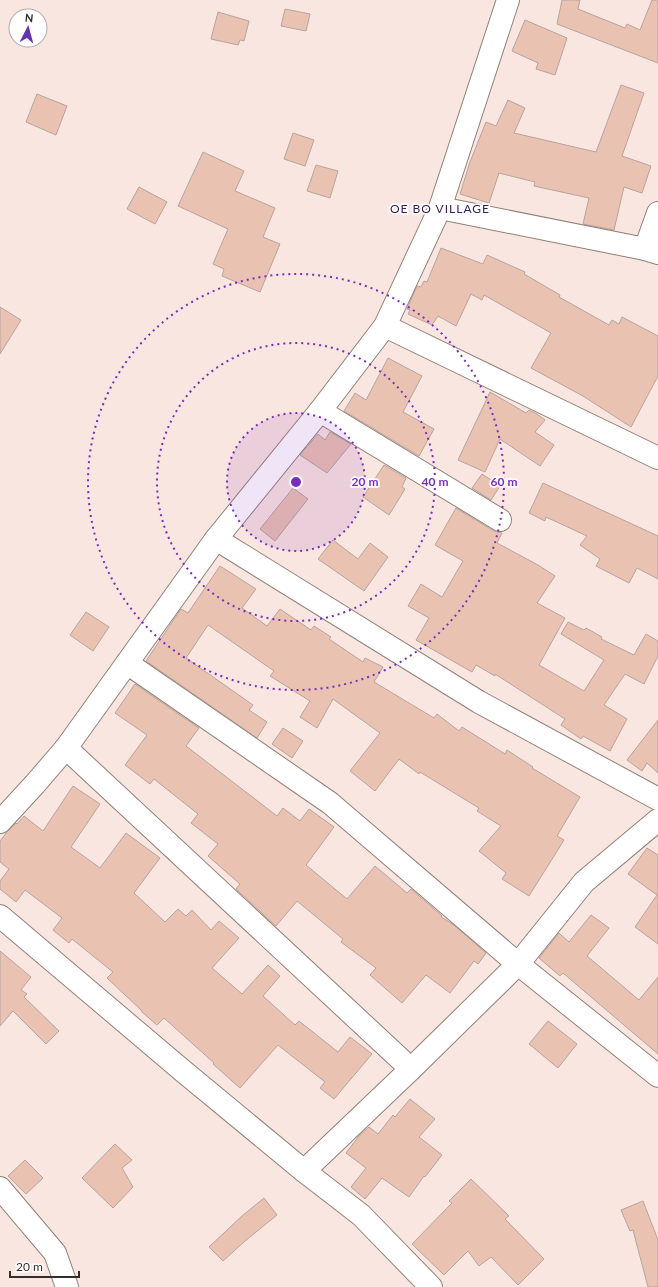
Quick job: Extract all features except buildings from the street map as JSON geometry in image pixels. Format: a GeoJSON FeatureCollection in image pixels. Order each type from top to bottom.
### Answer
{"type":"FeatureCollection","features":[{"type":"Feature","properties":{"kind":"street"},"geometry":{"type":"LineString","coordinates":[[0,822],[66,748],[216,539],[320,411],[385,326],[440,208],[508,0]]}},
{"type":"Feature","properties":{"kind":"street"},"geometry":{"type":"LineString","coordinates":[[440,208],[652,251],[658,213]]}},
{"type":"Feature","properties":{"kind":"street"},"geometry":{"type":"LineString","coordinates":[[385,326],[658,458]]}},
{"type":"Feature","properties":{"kind":"street"},"geometry":{"type":"LineString","coordinates":[[320,411],[500,520]]}},
{"type":"Feature","properties":{"kind":"street"},"geometry":{"type":"LineString","coordinates":[[216,539],[479,702],[658,799]]}},
{"type":"Feature","properties":{"kind":"street"},"geometry":{"type":"LineString","coordinates":[[127,663],[330,803],[518,964],[658,1076]]}},
{"type":"Feature","properties":{"kind":"street"},"geometry":{"type":"LineString","coordinates":[[66,748],[411,1069]]}},
{"type":"Feature","properties":{"kind":"street"},"geometry":{"type":"LineString","coordinates":[[304,1171],[518,964],[584,882],[658,820]]}},
{"type":"Feature","properties":{"kind":"street"},"geometry":{"type":"LineString","coordinates":[[0,916],[183,1071],[304,1171],[361,1215],[431,1287]]}},
{"type":"Feature","properties":{"kind":"street"},"geometry":{"type":"LineString","coordinates":[[0,1188],[55,1254],[67,1287]]}},
{"type":"Feature","properties":{"kind":"district","name":"OE BO VILLAGE"},"geometry":{"type":"Point","coordinates":[440,208]}}]}
